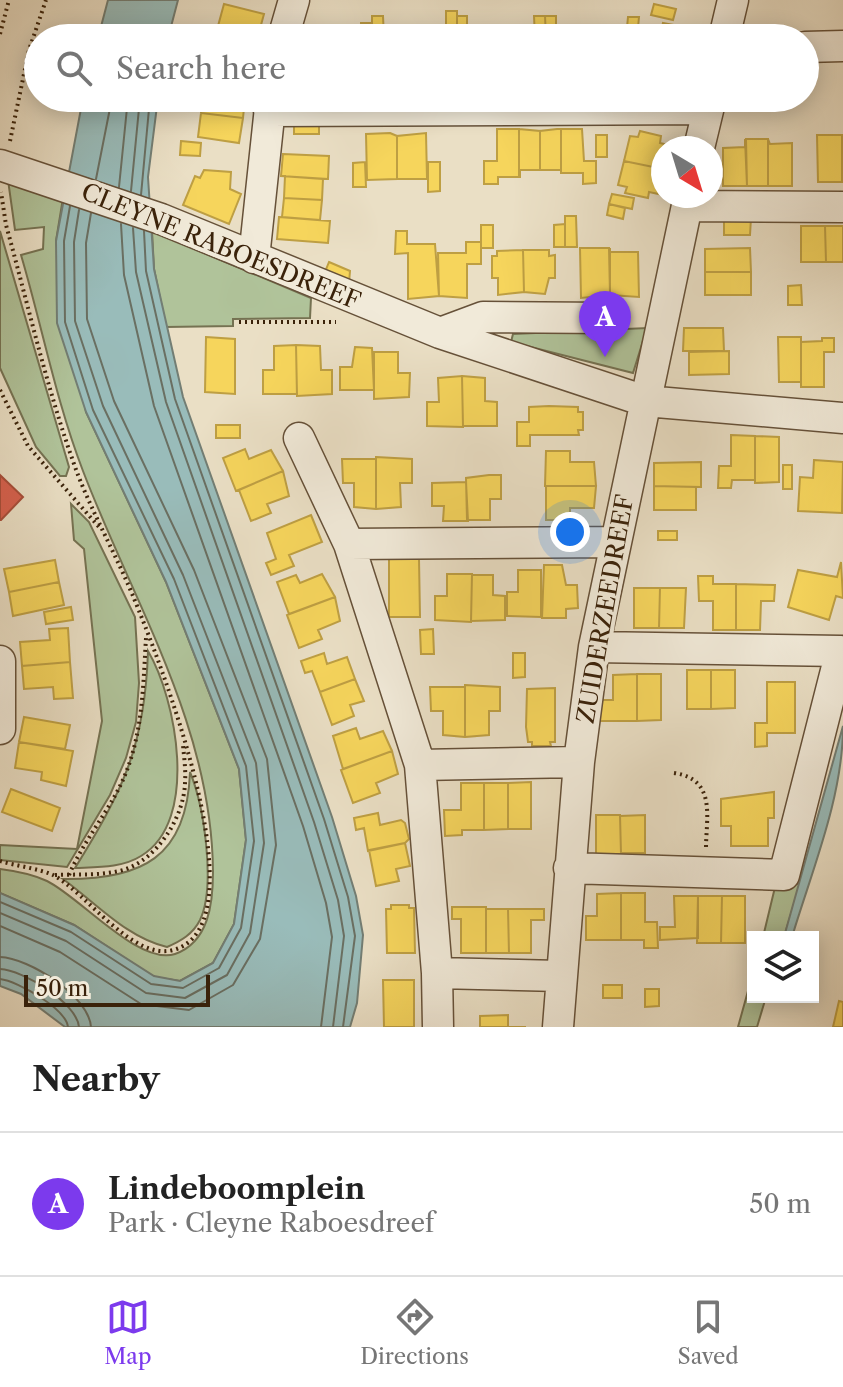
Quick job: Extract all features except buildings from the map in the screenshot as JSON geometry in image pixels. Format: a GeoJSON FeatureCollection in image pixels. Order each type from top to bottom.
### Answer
{"type":"FeatureCollection","features":[{"type":"Feature","properties":{"kind":"street"},"geometry":{"type":"LineString","coordinates":[[287,24],[294,0]]}},
{"type":"Feature","properties":{"kind":"street"},"geometry":{"type":"LineString","coordinates":[[727,24],[733,0]]}},
{"type":"Feature","properties":{"kind":"street"},"geometry":{"type":"LineString","coordinates":[[819,47],[843,46]]}},
{"type":"Feature","properties":{"kind":"street"},"geometry":{"type":"LineString","coordinates":[[254,258],[269,112]]}},
{"type":"Feature","properties":{"kind":"street"},"geometry":{"type":"LineString","coordinates":[[702,136],[707,112]]}},
{"type":"Feature","properties":{"kind":"street","name":"CLEYNE RABOESDREEF"},"geometry":{"type":"LineString","coordinates":[[11,169],[161,219],[440,333],[645,401],[843,418]]}},
{"type":"Feature","properties":{"kind":"street"},"geometry":{"type":"LineString","coordinates":[[723,202],[843,207]]}},
{"type":"Feature","properties":{"kind":"street","name":"ZUIDERZEEDREEF"},"geometry":{"type":"LineString","coordinates":[[558,1027],[579,762],[594,647],[686,208]]}},
{"type":"Feature","properties":{"kind":"street"},"geometry":{"type":"LineString","coordinates":[[440,333],[483,317],[610,318]]}},
{"type":"Feature","properties":{"kind":"street"},"geometry":{"type":"LineString","coordinates":[[299,438],[349,544],[420,765],[437,973],[438,1027]]}},
{"type":"Feature","properties":{"kind":"street"},"geometry":{"type":"LineString","coordinates":[[349,544],[615,542]]}},
{"type":"Feature","properties":{"kind":"street"},"geometry":{"type":"LineString","coordinates":[[569,868],[784,875],[841,651],[594,647]]}},
{"type":"Feature","properties":{"kind":"street"},"geometry":{"type":"LineString","coordinates":[[0,661],[0,729]]}},
{"type":"Feature","properties":{"kind":"street"},"geometry":{"type":"LineString","coordinates":[[420,765],[579,762]]}},
{"type":"Feature","properties":{"kind":"street"},"geometry":{"type":"LineString","coordinates":[[437,973],[560,976]]}},
{"type":"Feature","properties":{"kind":"path"},"geometry":{"type":"LineString","coordinates":[[0,34],[9,0]]}},
{"type":"Feature","properties":{"kind":"path"},"geometry":{"type":"LineString","coordinates":[[38,24],[46,0]]}},
{"type":"Feature","properties":{"kind":"path"},"geometry":{"type":"LineString","coordinates":[[24,77],[11,169],[2,208],[78,474],[133,597],[183,735],[201,797],[211,882],[207,911],[190,941],[172,950],[155,950],[136,943],[53,876]]}},
{"type":"Feature","properties":{"kind":"path"},"geometry":{"type":"LineString","coordinates":[[239,322],[363,322],[364,303]]}},
{"type":"Feature","properties":{"kind":"path"},"geometry":{"type":"LineString","coordinates":[[0,390],[28,446],[102,531]]}},
{"type":"Feature","properties":{"kind":"path"},"geometry":{"type":"LineString","coordinates":[[69,875],[80,849],[121,784],[131,756],[142,712],[146,636]]}},
{"type":"Feature","properties":{"kind":"path"},"geometry":{"type":"LineString","coordinates":[[0,861],[53,876],[127,869],[148,858],[161,843],[186,785],[183,735]]}},
{"type":"Feature","properties":{"kind":"path"},"geometry":{"type":"LineString","coordinates":[[674,773],[699,785],[709,802],[706,851],[715,873]]}},
{"type":"Feature","properties":{"kind":"green space"},"geometry":{"type":"Polygon","coordinates":[[[8,180],[63,198],[56,241],[86,412],[166,582],[239,769],[246,840],[234,924],[213,963],[180,981],[154,977],[74,925],[0,893],[0,869],[36,876],[60,889],[144,950],[161,955],[175,954],[186,948],[202,931],[210,908],[213,872],[209,818],[185,716],[73,445],[21,255],[43,249],[44,227],[15,230],[8,180]]]}},
{"type":"Feature","properties":{"kind":"green space"},"geometry":{"type":"Polygon","coordinates":[[[0,231],[69,467],[66,476],[60,476],[36,447],[0,368],[0,231]]]}},
{"type":"Feature","properties":{"kind":"green space"},"geometry":{"type":"Polygon","coordinates":[[[152,231],[311,298],[310,318],[233,319],[233,326],[166,327],[154,269],[152,231]]]}},
{"type":"Feature","properties":{"kind":"green space"},"geometry":{"type":"Polygon","coordinates":[[[647,328],[633,373],[511,342],[513,334],[647,328]]]}},
{"type":"Feature","properties":{"kind":"green space"},"geometry":{"type":"Polygon","coordinates":[[[71,504],[89,522],[135,617],[139,683],[136,722],[126,758],[110,795],[67,867],[0,860],[0,845],[77,849],[102,721],[84,549],[74,540],[71,504]]]}},
{"type":"Feature","properties":{"kind":"green space"},"geometry":{"type":"Polygon","coordinates":[[[148,651],[167,698],[174,727],[177,788],[171,816],[159,839],[134,860],[118,865],[75,868],[107,814],[129,765],[142,713],[148,651]]]}},
{"type":"Feature","properties":{"kind":"green space"},"geometry":{"type":"Polygon","coordinates":[[[190,772],[204,825],[208,867],[205,905],[194,929],[167,947],[125,928],[63,879],[115,875],[155,858],[169,844],[180,825],[187,801],[190,772]]]}},
{"type":"Feature","properties":{"kind":"green space"},"geometry":{"type":"Polygon","coordinates":[[[776,883],[800,884],[786,931],[764,931],[776,883]]]}},
{"type":"Feature","properties":{"kind":"green space"},"geometry":{"type":"Polygon","coordinates":[[[747,995],[747,1003],[764,1003],[757,1027],[738,1027],[747,995]]]}},
{"type":"Feature","properties":{"kind":"water"},"geometry":{"type":"Polygon","coordinates":[[[108,0],[178,0],[172,24],[102,24],[108,0]]]}},
{"type":"Feature","properties":{"kind":"water"},"geometry":{"type":"Polygon","coordinates":[[[80,112],[156,112],[148,177],[154,269],[183,397],[332,817],[356,896],[363,935],[357,1003],[350,1027],[65,1027],[21,994],[0,986],[0,893],[74,925],[154,976],[180,981],[213,963],[234,924],[246,840],[239,769],[166,582],[86,412],[57,323],[56,241],[80,112]]]}},
{"type":"Feature","properties":{"kind":"water"},"geometry":{"type":"Polygon","coordinates":[[[843,726],[838,780],[825,833],[794,931],[786,931],[843,726]]]}},
{"type":"Feature","properties":{"kind":"place","name":"Lindeboomplein"},"geometry":{"type":"Point","coordinates":[605,357]}}]}
